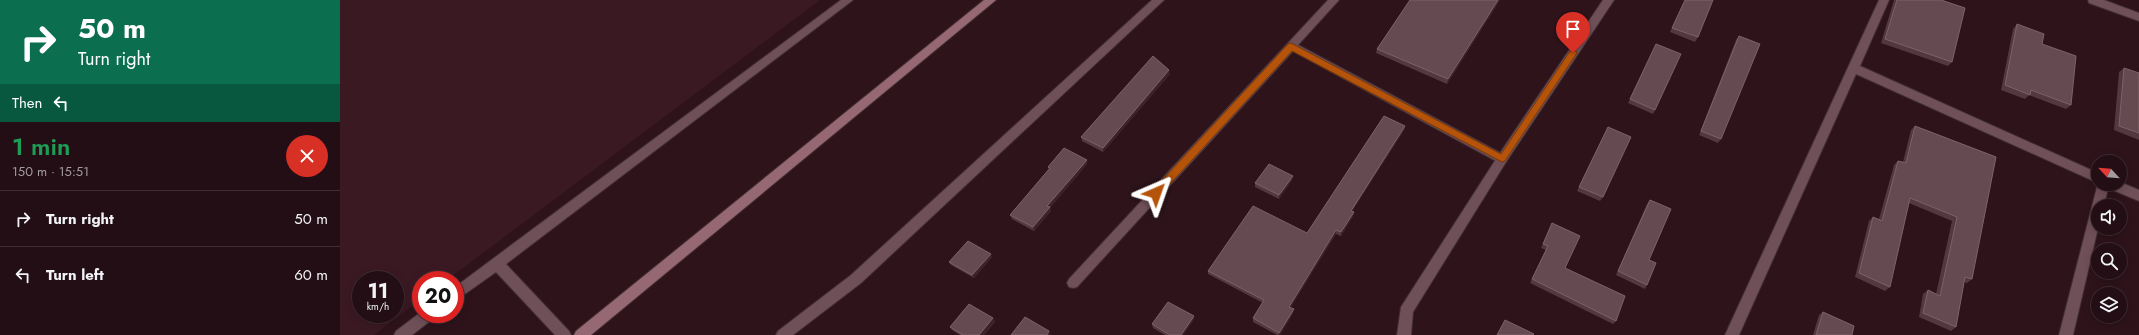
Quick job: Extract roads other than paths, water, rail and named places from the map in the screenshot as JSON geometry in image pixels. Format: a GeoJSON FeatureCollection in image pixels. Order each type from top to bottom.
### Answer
{"type":"FeatureCollection","features":[{"type":"Feature","properties":{"kind":"main road"},"geometry":{"type":"LineString","coordinates":[[581,335],[991,0]]}},
{"type":"Feature","properties":{"kind":"street"},"geometry":{"type":"LineString","coordinates":[[464,288],[848,0]]}},
{"type":"Feature","properties":{"kind":"street"},"geometry":{"type":"LineString","coordinates":[[783,335],[856,279],[1160,0]]}},
{"type":"Feature","properties":{"kind":"street"},"geometry":{"type":"LineString","coordinates":[[1404,335],[1406,311],[1502,159],[1609,0]]}},
{"type":"Feature","properties":{"kind":"street"},"geometry":{"type":"LineString","coordinates":[[1732,335],[1884,0]]}},
{"type":"Feature","properties":{"kind":"street"},"geometry":{"type":"LineString","coordinates":[[2093,0],[2139,17]]}},
{"type":"Feature","properties":{"kind":"street"},"geometry":{"type":"LineString","coordinates":[[1853,68],[2091,175]]}},
{"type":"Feature","properties":{"kind":"street"},"geometry":{"type":"LineString","coordinates":[[2066,335],[2101,191]]}},
{"type":"Feature","properties":{"kind":"street"},"geometry":{"type":"LineString","coordinates":[[2127,191],[2139,196]]}},
{"type":"Feature","properties":{"kind":"street"},"geometry":{"type":"LineString","coordinates":[[497,264],[564,335]]}},
{"type":"Feature","properties":{"kind":"street"},"geometry":{"type":"LineString","coordinates":[[401,335],[417,323]]}},
{"type":"Feature","properties":{"kind":"lane"},"geometry":{"type":"LineString","coordinates":[[1073,283],[1334,0]]}},
{"type":"Feature","properties":{"kind":"lane"},"geometry":{"type":"LineString","coordinates":[[1291,46],[1502,159]]}}]}
